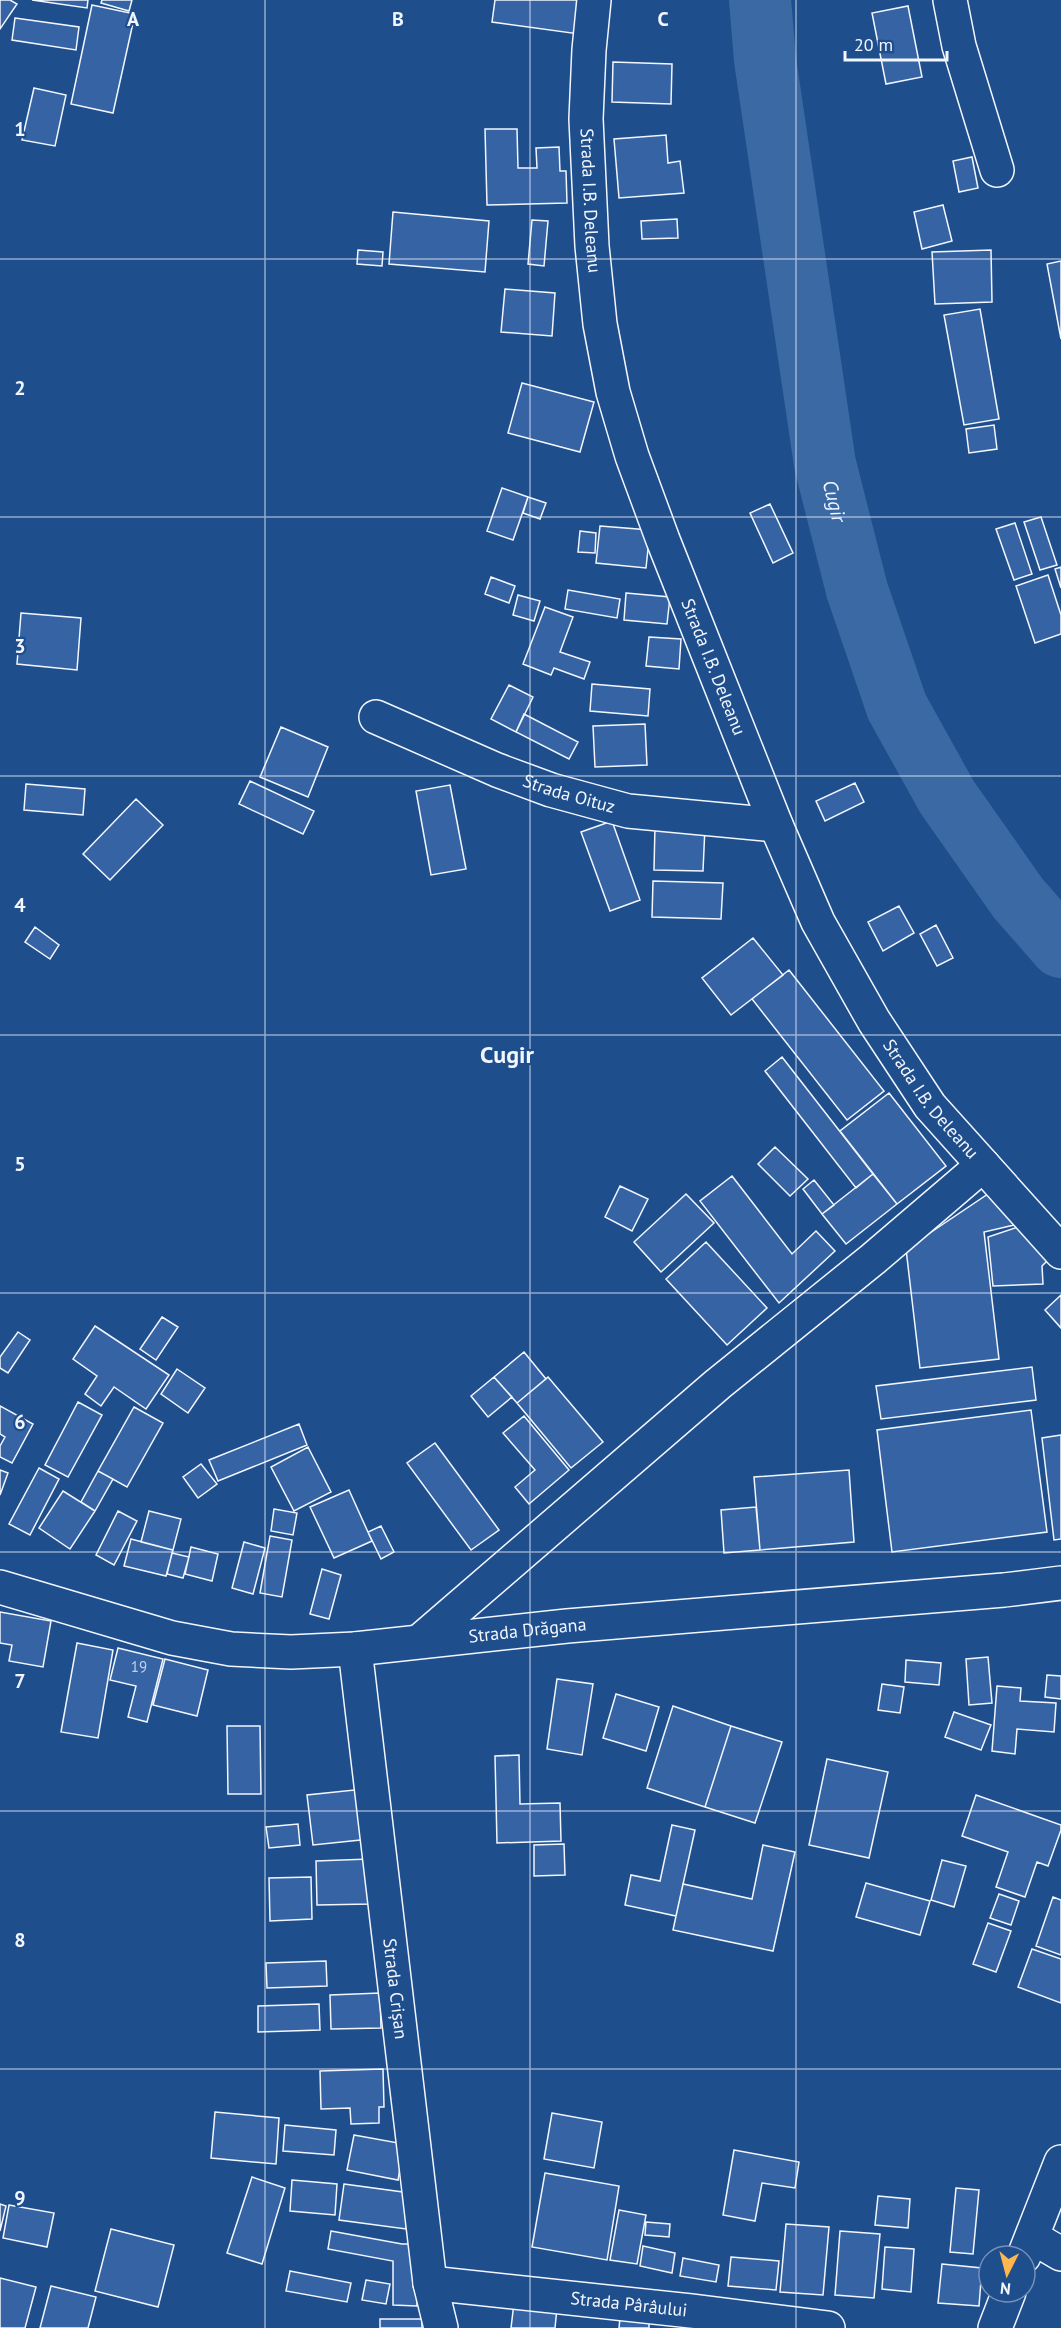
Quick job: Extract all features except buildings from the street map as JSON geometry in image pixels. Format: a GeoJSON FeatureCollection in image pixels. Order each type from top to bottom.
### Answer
{"type":"FeatureCollection","features":[{"type":"Feature","properties":{"kind":"street","name":"Strada I.B. Deleanu"},"geometry":{"type":"LineString","coordinates":[[594,0],[589,50],[587,131],[592,246],[600,324],[613,392],[632,456],[663,540],[776,825],[818,922],[874,1021],[930,1106],[1061,1252]]}},
{"type":"Feature","properties":{"kind":"street"},"geometry":{"type":"LineString","coordinates":[[950,0],[959,46],[997,170]]}},
{"type":"Feature","properties":{"kind":"street","name":"Strada Oituz"},"geometry":{"type":"LineString","coordinates":[[376,717],[497,770],[551,790],[628,811],[776,825]]}},
{"type":"Feature","properties":{"kind":"street"},"geometry":{"type":"LineString","coordinates":[[420,1641],[718,1384],[873,1259],[983,1165]]}},
{"type":"Feature","properties":{"kind":"street","name":"Strada Drăgana"},"geometry":{"type":"LineString","coordinates":[[0,1587],[172,1638],[231,1649],[291,1652],[355,1649],[577,1625],[1004,1590],[1061,1582]]}},
{"type":"Feature","properties":{"kind":"street","name":"Strada Crișan"},"geometry":{"type":"LineString","coordinates":[[355,1649],[430,2283],[441,2328]]}},
{"type":"Feature","properties":{"kind":"street"},"geometry":{"type":"LineString","coordinates":[[1029,2244],[1061,2162]]}},
{"type":"Feature","properties":{"kind":"street"},"geometry":{"type":"LineString","coordinates":[[1037,2248],[1061,2254]]}},
{"type":"Feature","properties":{"kind":"street","name":"Strada Pârâului"},"geometry":{"type":"LineString","coordinates":[[430,2283],[828,2328]]}},
{"type":"Feature","properties":{"kind":"street"},"geometry":{"type":"LineString","coordinates":[[995,2328],[1004,2304]]}},
{"type":"Feature","properties":{"kind":"waterway","name":"Cugir"},"geometry":{"type":"LineString","coordinates":[[760,0],[765,60],[825,464],[857,590],[897,707],[947,797],[1018,898],[1061,947]]}},
{"type":"Feature","properties":{"kind":"district","name":"Cugir"},"geometry":{"type":"Point","coordinates":[507,1055]}}]}
